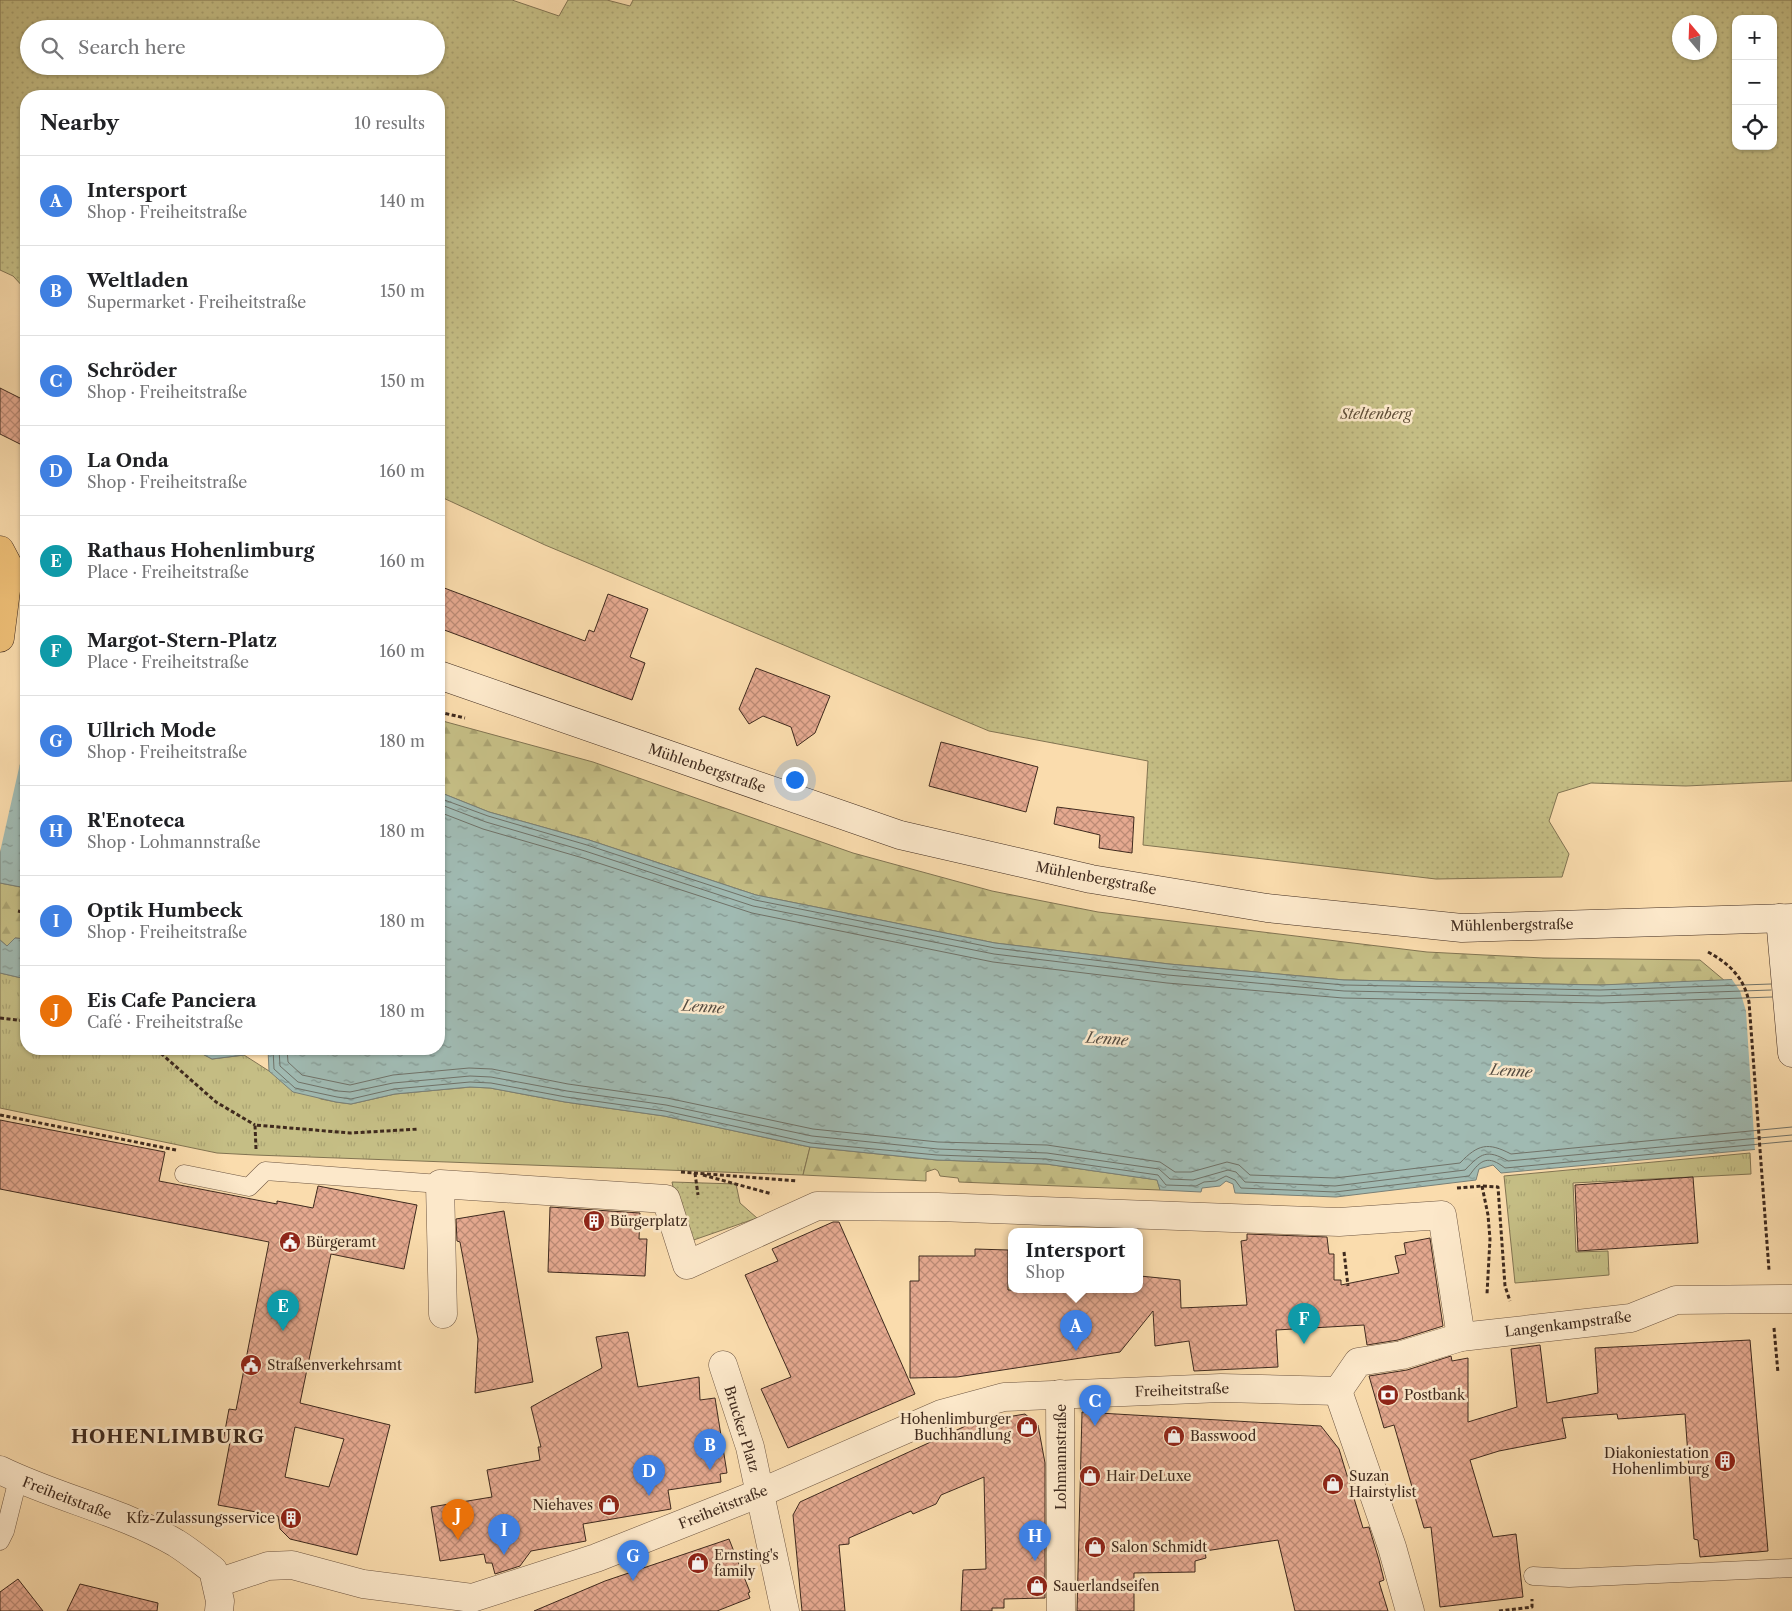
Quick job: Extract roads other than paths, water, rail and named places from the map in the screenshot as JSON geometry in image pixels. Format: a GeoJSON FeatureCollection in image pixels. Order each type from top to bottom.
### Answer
{"type":"FeatureCollection","features":[{"type":"Feature","properties":{"kind":"main road"},"geometry":{"type":"LineString","coordinates":[[2,628],[12,561]]}},
{"type":"Feature","properties":{"kind":"street","name":"Mühlenbergstraße"},"geometry":{"type":"LineString","coordinates":[[445,677],[900,835],[1091,879],[1267,908],[1462,928],[1786,918]]}},
{"type":"Feature","properties":{"kind":"street"},"geometry":{"type":"LineString","coordinates":[[1786,918],[1782,949],[1792,1052]]}},
{"type":"Feature","properties":{"kind":"street"},"geometry":{"type":"LineString","coordinates":[[443,1314],[440,1184],[666,1199],[687,1265],[816,1206],[938,1207],[1339,1222],[1442,1215],[1473,1336],[1402,1354],[1358,1362],[1338,1391],[1392,1547],[1410,1611]]}},
{"type":"Feature","properties":{"kind":"street","name":"Langenkampstraße"},"geometry":{"type":"LineString","coordinates":[[1473,1336],[1631,1318],[1676,1300],[1782,1298]]}},
{"type":"Feature","properties":{"kind":"street","name":"Brucker Platz"},"geometry":{"type":"LineString","coordinates":[[723,1365],[750,1447],[785,1611]]}},
{"type":"Feature","properties":{"kind":"street","name":"Freiheitstraße"},"geometry":{"type":"LineString","coordinates":[[9,1474],[128,1521],[176,1544],[213,1570],[217,1583],[268,1566],[292,1565],[363,1584],[474,1604],[760,1493],[940,1414],[1004,1397],[1221,1388],[1338,1391]]}},
{"type":"Feature","properties":{"kind":"street","name":"Lohmannstraße"},"geometry":{"type":"LineString","coordinates":[[1060,1394],[1061,1611]]}},
{"type":"Feature","properties":{"kind":"street"},"geometry":{"type":"LineString","coordinates":[[217,1583],[220,1601],[219,1611]]}},
{"type":"Feature","properties":{"kind":"lane"},"geometry":{"type":"LineString","coordinates":[[184,1174],[249,1187],[265,1171],[440,1184]]}},
{"type":"Feature","properties":{"kind":"lane"},"geometry":{"type":"LineString","coordinates":[[0,1541],[5,1531],[9,1474]]}},
{"type":"Feature","properties":{"kind":"lane"},"geometry":{"type":"LineString","coordinates":[[1532,1576],[1569,1578],[1792,1568]]}},
{"type":"Feature","properties":{"kind":"water"},"geometry":{"type":"Polygon","coordinates":[[[0,692],[20,694],[20,887],[0,883],[0,692]]]}},
{"type":"Feature","properties":{"kind":"water","name":"Lenne"},"geometry":{"type":"Polygon","coordinates":[[[445,794],[489,812],[589,840],[756,895],[995,943],[1169,964],[1344,980],[1600,985],[1792,977],[1792,1146],[1501,1173],[1493,1165],[1479,1169],[1476,1180],[1336,1197],[1235,1193],[1233,1184],[1226,1181],[1220,1186],[1202,1188],[1201,1192],[1160,1190],[1157,1180],[1046,1164],[937,1160],[810,1147],[664,1116],[565,1102],[490,1088],[470,1087],[395,1094],[351,1104],[293,1092],[269,1071],[268,1055],[445,1055],[445,794]]]}},
{"type":"Feature","properties":{"kind":"water"},"geometry":{"type":"Polygon","coordinates":[[[15,938],[20,938],[20,978],[0,973],[0,940],[7,946],[15,938]]]}},
{"type":"Feature","properties":{"kind":"water"},"geometry":{"type":"Polygon","coordinates":[[[204,1055],[244,1055],[212,1059],[204,1055]]]}},
{"type":"Feature","properties":{"kind":"place","name":"Bürgerplatz"},"geometry":{"type":"Point","coordinates":[594,1221]}},
{"type":"Feature","properties":{"kind":"place","name":"Bürgeramt"},"geometry":{"type":"Point","coordinates":[290,1242]}},
{"type":"Feature","properties":{"kind":"place","name":"Rathaus Hohenlimburg"},"geometry":{"type":"Point","coordinates":[283,1331]}},
{"type":"Feature","properties":{"kind":"place","name":"Margot-Stern-Platz"},"geometry":{"type":"Point","coordinates":[1304,1344]}},
{"type":"Feature","properties":{"kind":"place","name":"Intersport"},"geometry":{"type":"Point","coordinates":[1076,1351]}},
{"type":"Feature","properties":{"kind":"place","name":"Straßenverkehrsamt"},"geometry":{"type":"Point","coordinates":[251,1365]}},
{"type":"Feature","properties":{"kind":"place","name":"Postbank"},"geometry":{"type":"Point","coordinates":[1388,1395]}},
{"type":"Feature","properties":{"kind":"place","name":"Schröder"},"geometry":{"type":"Point","coordinates":[1095,1426]}},
{"type":"Feature","properties":{"kind":"place","name":"Hohenlimburger Buchhandlung"},"geometry":{"type":"Point","coordinates":[1027,1427]}},
{"type":"Feature","properties":{"kind":"place","name":"Basswood"},"geometry":{"type":"Point","coordinates":[1174,1436]}},
{"type":"Feature","properties":{"kind":"place","name":"Diakoniestation Hohenlimburg"},"geometry":{"type":"Point","coordinates":[1725,1461]}},
{"type":"Feature","properties":{"kind":"place","name":"Weltladen"},"geometry":{"type":"Point","coordinates":[710,1470]}},
{"type":"Feature","properties":{"kind":"place","name":"Hair DeLuxe"},"geometry":{"type":"Point","coordinates":[1090,1476]}},
{"type":"Feature","properties":{"kind":"place","name":"Suzan Hairstylist"},"geometry":{"type":"Point","coordinates":[1333,1484]}},
{"type":"Feature","properties":{"kind":"place","name":"La Onda"},"geometry":{"type":"Point","coordinates":[649,1496]}},
{"type":"Feature","properties":{"kind":"place","name":"Niehaves"},"geometry":{"type":"Point","coordinates":[609,1505]}},
{"type":"Feature","properties":{"kind":"place","name":"Kfz-Zulassungsservice"},"geometry":{"type":"Point","coordinates":[291,1518]}},
{"type":"Feature","properties":{"kind":"place","name":"Eis Cafe Panciera"},"geometry":{"type":"Point","coordinates":[458,1540]}},
{"type":"Feature","properties":{"kind":"place","name":"Salon Schmidt"},"geometry":{"type":"Point","coordinates":[1095,1547]}},
{"type":"Feature","properties":{"kind":"place","name":"Optik Humbeck"},"geometry":{"type":"Point","coordinates":[504,1555]}},
{"type":"Feature","properties":{"kind":"place","name":"R'Enoteca"},"geometry":{"type":"Point","coordinates":[1035,1561]}},
{"type":"Feature","properties":{"kind":"place","name":"Ernsting's family"},"geometry":{"type":"Point","coordinates":[698,1563]}},
{"type":"Feature","properties":{"kind":"place","name":"Ullrich Mode"},"geometry":{"type":"Point","coordinates":[633,1581]}},
{"type":"Feature","properties":{"kind":"place","name":"Sauerlandseifen"},"geometry":{"type":"Point","coordinates":[1037,1586]}},
{"type":"Feature","properties":{"kind":"district","name":"HOHENLIMBURG"},"geometry":{"type":"Point","coordinates":[168,1436]}},
{"type":"Feature","properties":{"kind":"park label","name":"Steltenberg"},"geometry":{"type":"Point","coordinates":[1376,414]}}]}
